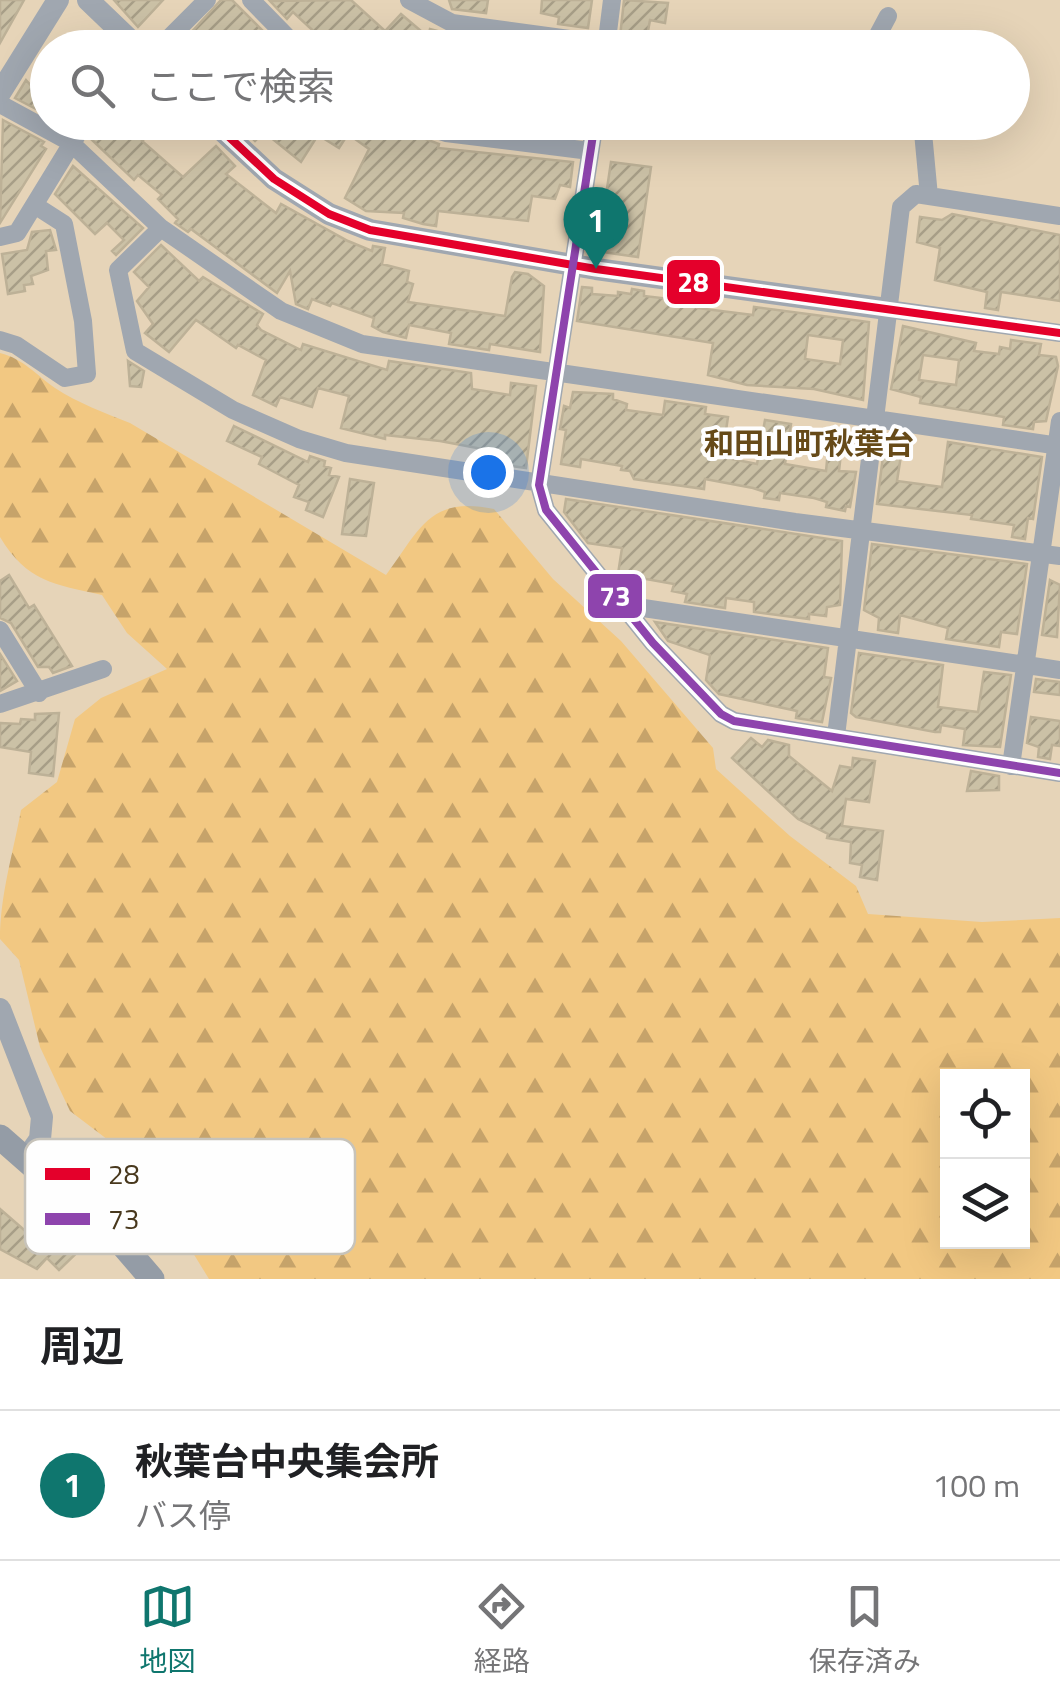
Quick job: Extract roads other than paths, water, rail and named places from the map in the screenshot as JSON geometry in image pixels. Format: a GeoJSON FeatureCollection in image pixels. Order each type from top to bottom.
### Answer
{"type":"FeatureCollection","features":[{"type":"Feature","properties":{"kind":"main road"},"geometry":{"type":"LineString","coordinates":[[0,1137],[25,1158]]}},
{"type":"Feature","properties":{"kind":"main road"},"geometry":{"type":"LineString","coordinates":[[131,1254],[152,1279]]}},
{"type":"Feature","properties":{"kind":"street"},"geometry":{"type":"LineString","coordinates":[[39,30],[58,0]]}},
{"type":"Feature","properties":{"kind":"street"},"geometry":{"type":"LineString","coordinates":[[88,0],[119,30]]}},
{"type":"Feature","properties":{"kind":"street"},"geometry":{"type":"LineString","coordinates":[[177,30],[207,0]]}},
{"type":"Feature","properties":{"kind":"street"},"geometry":{"type":"LineString","coordinates":[[251,0],[280,30]]}},
{"type":"Feature","properties":{"kind":"street"},"geometry":{"type":"LineString","coordinates":[[409,0],[452,22],[503,30]]}},
{"type":"Feature","properties":{"kind":"street"},"geometry":{"type":"LineString","coordinates":[[608,30],[612,0]]}},
{"type":"Feature","properties":{"kind":"street"},"geometry":{"type":"LineString","coordinates":[[881,30],[888,16]]}},
{"type":"Feature","properties":{"kind":"street"},"geometry":{"type":"LineString","coordinates":[[0,93],[30,45]]}},
{"type":"Feature","properties":{"kind":"street"},"geometry":{"type":"LineString","coordinates":[[0,104],[30,120]]}},
{"type":"Feature","properties":{"kind":"street"},"geometry":{"type":"LineString","coordinates":[[66,140],[160,228],[280,311],[323,331],[421,356],[1058,446]]}},
{"type":"Feature","properties":{"kind":"street"},"geometry":{"type":"LineString","coordinates":[[232,140],[274,179],[342,219],[430,243],[1060,333]]}},
{"type":"Feature","properties":{"kind":"street"},"geometry":{"type":"LineString","coordinates":[[507,140],[590,151]]}},
{"type":"Feature","properties":{"kind":"street"},"geometry":{"type":"LineString","coordinates":[[592,140],[539,484],[546,510],[622,605],[721,714],[734,721],[1060,774]]}},
{"type":"Feature","properties":{"kind":"street"},"geometry":{"type":"LineString","coordinates":[[924,140],[930,196]]}},
{"type":"Feature","properties":{"kind":"street"},"geometry":{"type":"LineString","coordinates":[[0,237],[17,233],[70,142]]}},
{"type":"Feature","properties":{"kind":"street"},"geometry":{"type":"LineString","coordinates":[[836,736],[858,527],[902,208],[916,194],[1060,216]]}},
{"type":"Feature","properties":{"kind":"street"},"geometry":{"type":"LineString","coordinates":[[0,340],[16,344],[66,378],[87,374],[83,321],[64,224],[36,206]]}},
{"type":"Feature","properties":{"kind":"street"},"geometry":{"type":"LineString","coordinates":[[160,228],[118,270],[135,351],[233,410],[298,440],[346,454],[539,484],[1051,555]]}},
{"type":"Feature","properties":{"kind":"street"},"geometry":{"type":"LineString","coordinates":[[1012,766],[1026,664],[1051,555],[1060,421]]}},
{"type":"Feature","properties":{"kind":"street"},"geometry":{"type":"LineString","coordinates":[[622,605],[1060,670]]}},
{"type":"Feature","properties":{"kind":"street"},"geometry":{"type":"LineString","coordinates":[[0,630],[39,694]]}},
{"type":"Feature","properties":{"kind":"street"},"geometry":{"type":"LineString","coordinates":[[0,704],[39,694],[103,669]]}},
{"type":"Feature","properties":{"kind":"street"},"geometry":{"type":"LineString","coordinates":[[0,1008],[42,1117],[40,1139]]}},
{"type":"Feature","properties":{"kind":"place","name":"秋葉台中央集会所"},"geometry":{"type":"Point","coordinates":[596,269]}},
{"type":"Feature","properties":{"kind":"district","name":"和田山町秋葉台"},"geometry":{"type":"Point","coordinates":[809,444]}}]}
